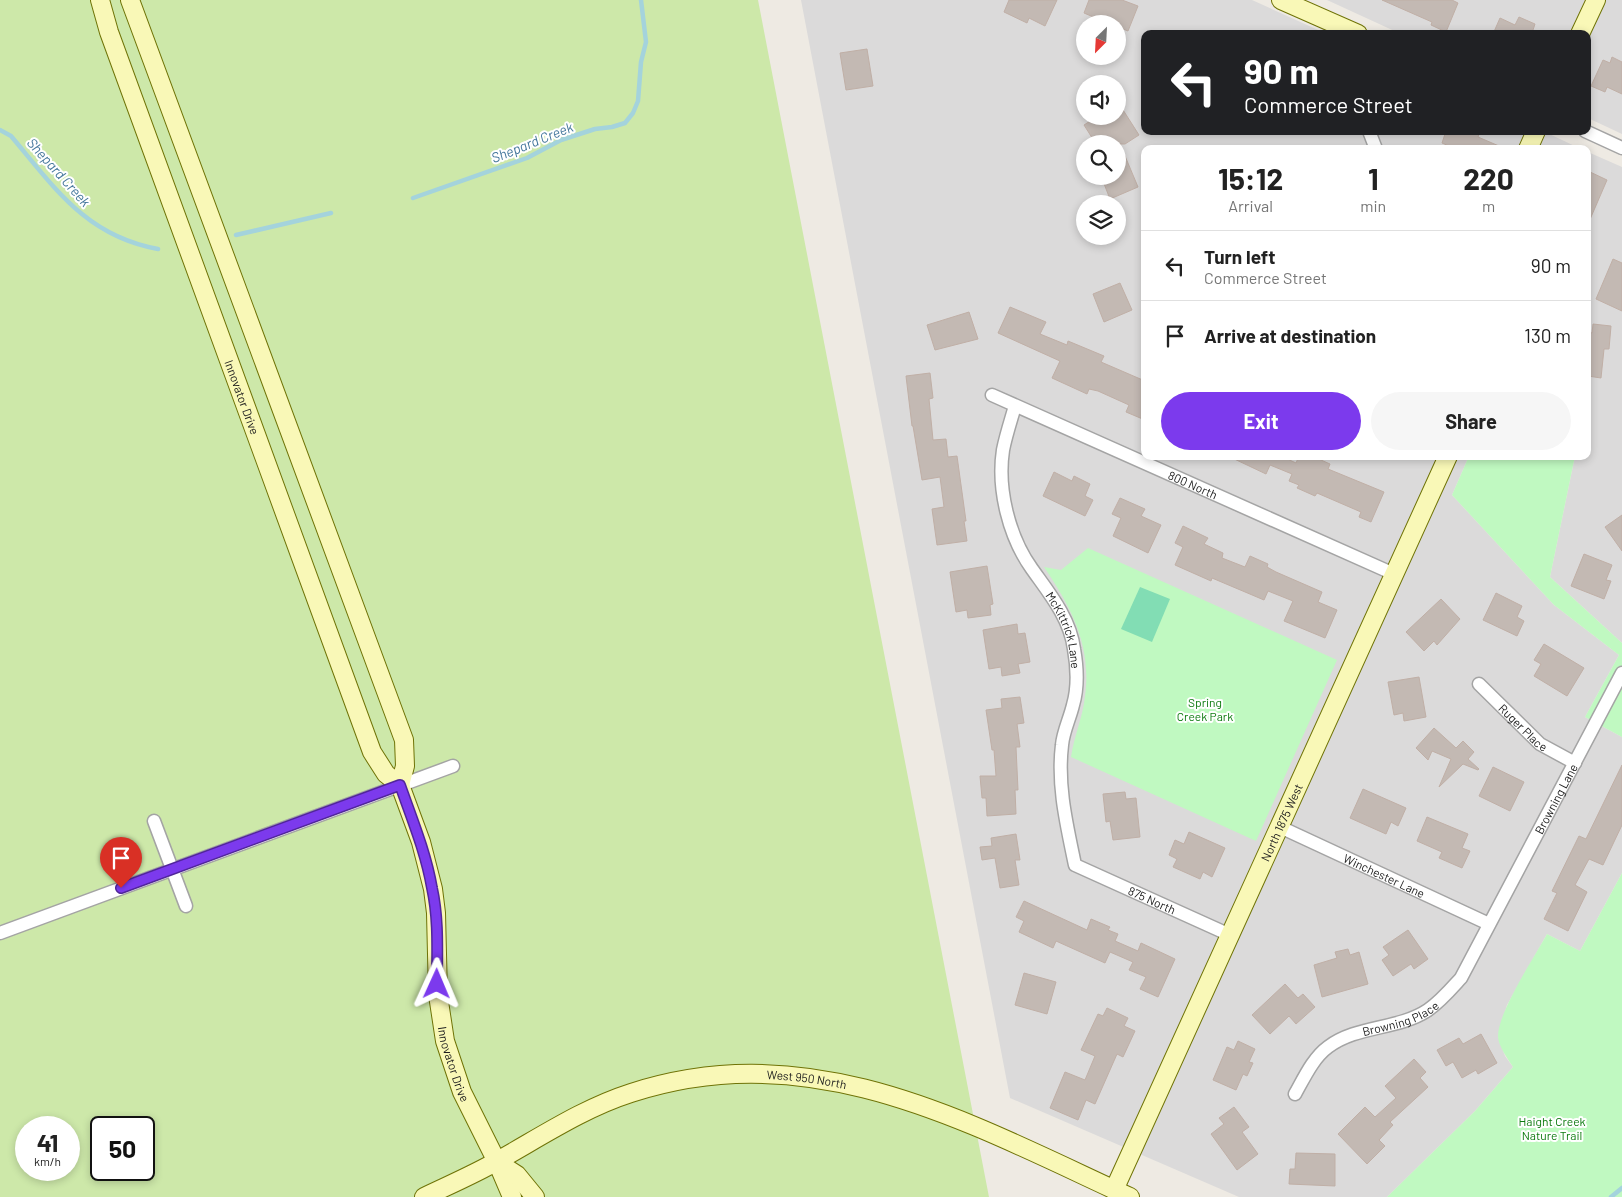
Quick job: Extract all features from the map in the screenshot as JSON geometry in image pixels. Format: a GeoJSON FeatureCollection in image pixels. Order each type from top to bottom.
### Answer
{"type":"FeatureCollection","features":[{"type":"Feature","properties":{"kind":"main road","name":"Innovator Drive"},"geometry":{"type":"LineString","coordinates":[[100,0],[111,38],[372,752],[386,774],[400,785],[421,842],[433,889],[438,932],[438,995],[444,1041],[462,1092],[497,1162],[512,1197]]}},
{"type":"Feature","properties":{"kind":"main road"},"geometry":{"type":"LineString","coordinates":[[130,0],[404,740],[405,766],[400,785]]}},
{"type":"Feature","properties":{"kind":"main road"},"geometry":{"type":"LineString","coordinates":[[1281,0],[1333,28]]}},
{"type":"Feature","properties":{"kind":"main road"},"geometry":{"type":"LineString","coordinates":[[1582,30],[1596,0]]}},
{"type":"Feature","properties":{"kind":"main road","name":"North 1875 West"},"geometry":{"type":"LineString","coordinates":[[1114,1190],[1446,460]]}},
{"type":"Feature","properties":{"kind":"main road","name":"West 950 North"},"geometry":{"type":"LineString","coordinates":[[424,1197],[497,1162],[550,1131],[607,1102],[631,1093],[681,1081],[732,1074],[789,1075],[846,1083],[923,1106],[1130,1197]]}},
{"type":"Feature","properties":{"kind":"main road","name":"Innovator Drive"},"geometry":{"type":"LineString","coordinates":[[497,1162],[517,1175],[535,1197]]}},
{"type":"Feature","properties":{"kind":"street"},"geometry":{"type":"LineString","coordinates":[[1591,134],[1622,148]]}},
{"type":"Feature","properties":{"kind":"street","name":"800 North"},"geometry":{"type":"LineString","coordinates":[[992,395],[1394,574]]}},
{"type":"Feature","properties":{"kind":"street","name":"McKittrick Lane"},"geometry":{"type":"LineString","coordinates":[[1015,406],[1003,450],[1002,483],[1006,509],[1015,537],[1030,567],[1051,594],[1065,620],[1074,647],[1076,674],[1074,703],[1062,744],[1060,771],[1062,801],[1075,866]]}},
{"type":"Feature","properties":{"kind":"street","name":"Browning Lane"},"geometry":{"type":"LineString","coordinates":[[1489,924],[1622,673]]}},
{"type":"Feature","properties":{"kind":"street","name":"Ruger Place"},"geometry":{"type":"LineString","coordinates":[[1479,684],[1540,744],[1574,764]]}},
{"type":"Feature","properties":{"kind":"street"},"geometry":{"type":"LineString","coordinates":[[0,933],[453,766]]}},
{"type":"Feature","properties":{"kind":"street"},"geometry":{"type":"LineString","coordinates":[[154,821],[186,906]]}},
{"type":"Feature","properties":{"kind":"street","name":"Winchester Lane"},"geometry":{"type":"LineString","coordinates":[[1280,827],[1489,924]]}},
{"type":"Feature","properties":{"kind":"street","name":"875 North"},"geometry":{"type":"LineString","coordinates":[[1075,866],[1230,935]]}},
{"type":"Feature","properties":{"kind":"street","name":"Browning Place"},"geometry":{"type":"LineString","coordinates":[[1295,1094],[1312,1064],[1327,1047],[1350,1035],[1403,1021],[1427,1010],[1444,997],[1461,978],[1489,924]]}},
{"type":"Feature","properties":{"kind":"shaded area"},"geometry":{"type":"Polygon","coordinates":[[[801,0],[1252,0],[1318,30],[1141,30],[1141,135],[1551,135],[1573,145],[1141,145],[1141,460],[1467,460],[1452,495],[1554,605],[1619,655],[1585,717],[1622,737],[1622,873],[1580,951],[1547,934],[1507,1005],[1498,1036],[1505,1056],[1513,1067],[1475,1111],[1387,1197],[1239,1197],[1010,1098],[801,0]]]}},
{"type":"Feature","properties":{"kind":"shaded area"},"geometry":{"type":"Polygon","coordinates":[[[1327,0],[1622,0],[1622,134],[1591,119],[1591,30],[1392,30],[1327,0]]]}},
{"type":"Feature","properties":{"kind":"shaded area"},"geometry":{"type":"Polygon","coordinates":[[[1591,153],[1622,167],[1622,643],[1550,577],[1574,460],[1591,460],[1591,153]]]}},
{"type":"Feature","properties":{"kind":"green space"},"geometry":{"type":"Polygon","coordinates":[[[0,0],[758,0],[989,1197],[0,1197],[0,0]]]}},
{"type":"Feature","properties":{"kind":"green space"},"geometry":{"type":"Polygon","coordinates":[[[1467,460],[1574,460],[1550,577],[1622,643],[1622,737],[1585,717],[1619,655],[1554,605],[1452,495],[1467,460]]]}},
{"type":"Feature","properties":{"kind":"green space","name":"Spring Creek Park"},"geometry":{"type":"Polygon","coordinates":[[[1088,548],[1337,660],[1256,841],[1071,757],[1084,704],[1085,660],[1082,644],[1071,612],[1044,567],[1061,570],[1088,548]]]}},
{"type":"Feature","properties":{"kind":"green space"},"geometry":{"type":"Polygon","coordinates":[[[1140,587],[1170,599],[1152,642],[1121,629],[1140,587]]]}},
{"type":"Feature","properties":{"kind":"green space","name":"Haight Creek Nature Trail"},"geometry":{"type":"Polygon","coordinates":[[[1622,873],[1622,1197],[1387,1197],[1475,1111],[1513,1067],[1501,1048],[1498,1036],[1504,1013],[1526,970],[1547,934],[1580,951],[1622,873]]]}},
{"type":"Feature","properties":{"kind":"building"},"geometry":{"type":"Polygon","coordinates":[[[1009,0],[1057,0],[1045,26],[1029,18],[1027,23],[1004,12],[1009,0]]]}},
{"type":"Feature","properties":{"kind":"building"},"geometry":{"type":"Polygon","coordinates":[[[1089,0],[1122,0],[1138,6],[1128,31],[1126,30],[1126,15],[1089,15],[1084,13],[1089,0]]]}},
{"type":"Feature","properties":{"kind":"building"},"geometry":{"type":"Polygon","coordinates":[[[1382,0],[1452,0],[1458,3],[1447,30],[1442,30],[1431,25],[1432,22],[1382,0]]]}},
{"type":"Feature","properties":{"kind":"building"},"geometry":{"type":"Polygon","coordinates":[[[1519,17],[1535,24],[1533,30],[1495,30],[1500,18],[1515,25],[1519,17]]]}},
{"type":"Feature","properties":{"kind":"building"},"geometry":{"type":"Polygon","coordinates":[[[867,49],[873,86],[846,90],[840,53],[867,49]]]}},
{"type":"Feature","properties":{"kind":"building"},"geometry":{"type":"Polygon","coordinates":[[[1612,57],[1622,62],[1622,94],[1607,87],[1605,92],[1591,86],[1603,60],[1610,63],[1612,57]]]}},
{"type":"Feature","properties":{"kind":"building"},"geometry":{"type":"Polygon","coordinates":[[[1126,115],[1139,135],[1126,143],[1126,135],[1090,135],[1084,125],[1126,125],[1126,115]]]}},
{"type":"Feature","properties":{"kind":"building"},"geometry":{"type":"Polygon","coordinates":[[[1445,135],[1479,135],[1478,137],[1497,145],[1447,145],[1442,143],[1445,135]]]}},
{"type":"Feature","properties":{"kind":"building"},"geometry":{"type":"Polygon","coordinates":[[[1126,158],[1138,187],[1119,195],[1108,195],[1105,185],[1126,185],[1126,158]]]}},
{"type":"Feature","properties":{"kind":"building"},"geometry":{"type":"Polygon","coordinates":[[[1591,172],[1607,180],[1591,217],[1591,172]]]}},
{"type":"Feature","properties":{"kind":"building"},"geometry":{"type":"Polygon","coordinates":[[[1613,259],[1622,263],[1622,311],[1596,299],[1613,259]]]}},
{"type":"Feature","properties":{"kind":"building"},"geometry":{"type":"Polygon","coordinates":[[[1120,283],[1132,310],[1104,322],[1093,294],[1120,283]]]}},
{"type":"Feature","properties":{"kind":"building"},"geometry":{"type":"Polygon","coordinates":[[[1010,307],[1046,322],[1040,334],[1067,345],[1068,341],[1104,356],[1101,362],[1141,379],[1141,418],[1126,412],[1129,405],[1098,391],[1089,389],[1087,394],[1052,378],[1060,361],[998,333],[1010,307]]]}},
{"type":"Feature","properties":{"kind":"building"},"geometry":{"type":"Polygon","coordinates":[[[969,312],[978,339],[935,350],[927,325],[969,312]]]}},
{"type":"Feature","properties":{"kind":"building"},"geometry":{"type":"Polygon","coordinates":[[[1593,324],[1611,326],[1609,349],[1604,349],[1601,378],[1591,376],[1593,324]]]}},
{"type":"Feature","properties":{"kind":"building"},"geometry":{"type":"Polygon","coordinates":[[[930,373],[933,398],[929,399],[933,440],[946,439],[948,457],[957,456],[967,541],[937,545],[932,509],[944,507],[940,477],[922,480],[912,426],[906,376],[930,373]]]}},
{"type":"Feature","properties":{"kind":"building"},"geometry":{"type":"Polygon","coordinates":[[[1236,460],[1290,460],[1296,463],[1297,460],[1321,460],[1330,464],[1328,469],[1384,492],[1371,522],[1359,517],[1361,512],[1317,493],[1315,496],[1297,488],[1299,485],[1289,481],[1292,474],[1270,465],[1266,474],[1236,460]]]}},
{"type":"Feature","properties":{"kind":"building"},"geometry":{"type":"Polygon","coordinates":[[[1054,472],[1072,481],[1074,476],[1090,484],[1085,496],[1093,500],[1085,516],[1043,496],[1054,472]]]}},
{"type":"Feature","properties":{"kind":"building"},"geometry":{"type":"Polygon","coordinates":[[[1120,498],[1145,509],[1141,516],[1161,525],[1148,553],[1113,536],[1121,518],[1112,514],[1120,498]]]}},
{"type":"Feature","properties":{"kind":"building"},"geometry":{"type":"Polygon","coordinates":[[[1622,515],[1622,551],[1605,527],[1622,515]]]}},
{"type":"Feature","properties":{"kind":"building"},"geometry":{"type":"Polygon","coordinates":[[[1183,526],[1208,538],[1204,544],[1223,553],[1222,558],[1245,567],[1250,556],[1268,564],[1267,567],[1276,572],[1322,592],[1318,602],[1337,610],[1325,638],[1284,621],[1293,601],[1268,591],[1264,600],[1212,578],[1211,581],[1175,565],[1183,547],[1175,543],[1183,526]]]}},
{"type":"Feature","properties":{"kind":"building"},"geometry":{"type":"Polygon","coordinates":[[[1584,554],[1612,565],[1606,580],[1611,581],[1604,599],[1571,586],[1584,554]]]}},
{"type":"Feature","properties":{"kind":"building"},"geometry":{"type":"Polygon","coordinates":[[[987,566],[993,604],[990,605],[991,615],[968,618],[967,610],[956,612],[950,572],[987,566]]]}},
{"type":"Feature","properties":{"kind":"building"},"geometry":{"type":"Polygon","coordinates":[[[1496,593],[1522,606],[1517,617],[1524,621],[1517,636],[1483,620],[1496,593]]]}},
{"type":"Feature","properties":{"kind":"building"},"geometry":{"type":"Polygon","coordinates":[[[1441,599],[1460,619],[1437,645],[1434,641],[1424,651],[1406,632],[1441,599]]]}},
{"type":"Feature","properties":{"kind":"building"},"geometry":{"type":"Polygon","coordinates":[[[1017,624],[1018,634],[1025,633],[1030,662],[1018,664],[1020,673],[1002,676],[1001,667],[989,669],[983,630],[1017,624]]]}},
{"type":"Feature","properties":{"kind":"building"},"geometry":{"type":"Polygon","coordinates":[[[1544,644],[1584,668],[1567,696],[1534,676],[1541,664],[1534,660],[1544,644]]]}},
{"type":"Feature","properties":{"kind":"building"},"geometry":{"type":"Polygon","coordinates":[[[1419,677],[1426,717],[1404,721],[1403,713],[1394,715],[1388,682],[1419,677]]]}},
{"type":"Feature","properties":{"kind":"building"},"geometry":{"type":"Polygon","coordinates":[[[1020,697],[1024,723],[1017,724],[1020,747],[1016,747],[1018,790],[1015,790],[1016,814],[987,816],[986,798],[982,798],[980,776],[996,776],[994,750],[992,750],[986,710],[1002,708],[1001,699],[1020,697]]]}},
{"type":"Feature","properties":{"kind":"building"},"geometry":{"type":"Polygon","coordinates":[[[1434,728],[1456,748],[1463,741],[1474,752],[1468,759],[1479,769],[1463,764],[1439,787],[1451,759],[1432,751],[1428,760],[1416,748],[1434,728]]]}},
{"type":"Feature","properties":{"kind":"building"},"geometry":{"type":"Polygon","coordinates":[[[1622,765],[1622,825],[1603,865],[1589,859],[1575,885],[1587,892],[1568,931],[1544,919],[1557,893],[1552,891],[1579,836],[1586,839],[1622,765]]]}},
{"type":"Feature","properties":{"kind":"building"},"geometry":{"type":"Polygon","coordinates":[[[1493,767],[1524,782],[1510,811],[1479,796],[1493,767]]]}},
{"type":"Feature","properties":{"kind":"building"},"geometry":{"type":"Polygon","coordinates":[[[1363,789],[1406,808],[1398,826],[1391,822],[1386,834],[1350,818],[1363,789]]]}},
{"type":"Feature","properties":{"kind":"building"},"geometry":{"type":"Polygon","coordinates":[[[1125,792],[1126,799],[1136,798],[1140,837],[1113,840],[1110,821],[1106,822],[1103,794],[1125,792]]]}},
{"type":"Feature","properties":{"kind":"building"},"geometry":{"type":"Polygon","coordinates":[[[1427,817],[1468,834],[1462,848],[1470,851],[1462,868],[1439,858],[1442,852],[1417,841],[1427,817]]]}},
{"type":"Feature","properties":{"kind":"building"},"geometry":{"type":"Polygon","coordinates":[[[1189,832],[1225,848],[1212,877],[1203,872],[1200,879],[1173,867],[1177,859],[1169,855],[1175,840],[1184,844],[1189,832]]]}},
{"type":"Feature","properties":{"kind":"building"},"geometry":{"type":"Polygon","coordinates":[[[1016,834],[1020,860],[1015,860],[1019,885],[1000,888],[995,858],[982,860],[980,847],[992,846],[991,838],[1016,834]]]}},
{"type":"Feature","properties":{"kind":"building"},"geometry":{"type":"Polygon","coordinates":[[[1024,901],[1087,930],[1091,919],[1110,927],[1108,930],[1118,934],[1115,941],[1138,951],[1141,943],[1175,959],[1158,997],[1140,989],[1146,977],[1129,970],[1133,962],[1110,952],[1105,963],[1056,941],[1053,948],[1019,932],[1024,921],[1016,917],[1024,901]]]}},
{"type":"Feature","properties":{"kind":"building"},"geometry":{"type":"Polygon","coordinates":[[[1408,930],[1428,959],[1414,969],[1411,964],[1393,976],[1382,960],[1389,955],[1383,947],[1408,930]]]}},
{"type":"Feature","properties":{"kind":"building"},"geometry":{"type":"Polygon","coordinates":[[[1348,949],[1350,955],[1359,952],[1368,984],[1322,997],[1314,965],[1337,958],[1335,952],[1348,949]]]}},
{"type":"Feature","properties":{"kind":"building"},"geometry":{"type":"Polygon","coordinates":[[[1024,973],[1056,982],[1047,1014],[1015,1005],[1024,973]]]}},
{"type":"Feature","properties":{"kind":"building"},"geometry":{"type":"Polygon","coordinates":[[[1285,984],[1298,998],[1303,994],[1315,1007],[1296,1024],[1289,1016],[1270,1034],[1252,1015],[1285,984]]]}},
{"type":"Feature","properties":{"kind":"building"},"geometry":{"type":"Polygon","coordinates":[[[1107,1008],[1128,1018],[1124,1026],[1135,1031],[1123,1057],[1117,1054],[1095,1104],[1086,1100],[1078,1120],[1050,1108],[1065,1072],[1085,1080],[1095,1056],[1081,1050],[1098,1014],[1103,1016],[1107,1008]]]}},
{"type":"Feature","properties":{"kind":"building"},"geometry":{"type":"Polygon","coordinates":[[[1481,1034],[1497,1063],[1478,1074],[1476,1070],[1462,1078],[1453,1062],[1446,1066],[1437,1050],[1459,1038],[1463,1044],[1481,1034]]]}},
{"type":"Feature","properties":{"kind":"building"},"geometry":{"type":"Polygon","coordinates":[[[1238,1041],[1255,1049],[1249,1062],[1253,1063],[1247,1076],[1243,1074],[1236,1090],[1213,1080],[1227,1047],[1234,1050],[1238,1041]]]}},
{"type":"Feature","properties":{"kind":"building"},"geometry":{"type":"Polygon","coordinates":[[[1414,1059],[1426,1072],[1420,1078],[1428,1087],[1390,1122],[1393,1125],[1379,1140],[1385,1146],[1367,1164],[1338,1134],[1365,1107],[1375,1117],[1396,1098],[1385,1086],[1414,1059]]]}},
{"type":"Feature","properties":{"kind":"building"},"geometry":{"type":"Polygon","coordinates":[[[1234,1107],[1249,1127],[1242,1132],[1258,1154],[1237,1170],[1211,1134],[1224,1124],[1219,1118],[1234,1107]]]}},
{"type":"Feature","properties":{"kind":"building"},"geometry":{"type":"Polygon","coordinates":[[[1296,1153],[1335,1154],[1335,1186],[1289,1184],[1290,1169],[1295,1169],[1296,1153]]]}},
{"type":"Feature","properties":{"kind":"waterway","name":"Shepard Creek"},"geometry":{"type":"LineString","coordinates":[[413,198],[527,158],[561,140],[595,129],[625,123],[633,113],[638,101],[641,62],[646,42],[641,0]]}},
{"type":"Feature","properties":{"kind":"waterway","name":"Shepard Creek"},"geometry":{"type":"LineString","coordinates":[[0,130],[11,136],[42,174],[74,207],[91,221],[133,243],[158,249]]}},
{"type":"Feature","properties":{"kind":"waterway","name":"Shepard Creek"},"geometry":{"type":"LineString","coordinates":[[236,235],[331,213]]}},
{"type":"Feature","properties":{"kind":"waterway"},"geometry":{"type":"LineString","coordinates":[[1611,1197],[1622,1188]]}},
{"type":"Feature","properties":{"kind":"route"},"geometry":{"type":"LineString","coordinates":[[121,888],[400,785],[421,842],[433,889],[438,932],[437,984]]}}]}
